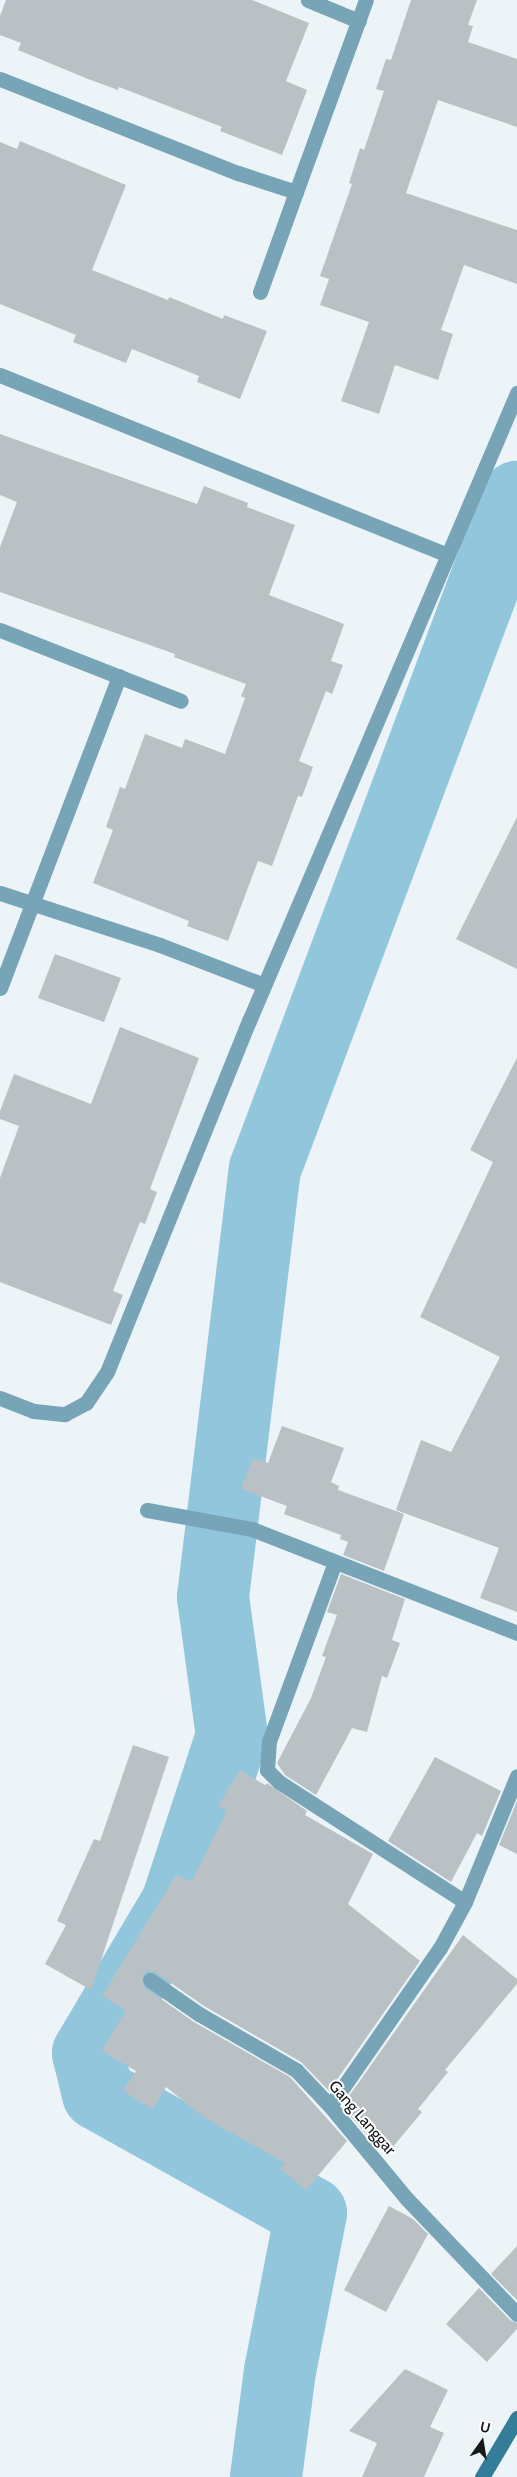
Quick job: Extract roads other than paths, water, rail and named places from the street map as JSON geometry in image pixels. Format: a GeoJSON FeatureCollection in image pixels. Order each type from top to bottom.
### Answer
{"type":"FeatureCollection","features":[{"type":"Feature","properties":{"kind":"street"},"geometry":{"type":"LineString","coordinates":[[308,0],[359,21]]}},
{"type":"Feature","properties":{"kind":"street"},"geometry":{"type":"LineString","coordinates":[[260,292],[366,0]]}},
{"type":"Feature","properties":{"kind":"street"},"geometry":{"type":"LineString","coordinates":[[0,79],[238,173],[296,192]]}},
{"type":"Feature","properties":{"kind":"street"},"geometry":{"type":"LineString","coordinates":[[0,375],[446,554]]}},
{"type":"Feature","properties":{"kind":"street"},"geometry":{"type":"LineString","coordinates":[[0,1398],[34,1411],[65,1414],[86,1403],[107,1372],[264,985],[446,554],[517,393]]}},
{"type":"Feature","properties":{"kind":"street"},"geometry":{"type":"LineString","coordinates":[[0,630],[181,701]]}},
{"type":"Feature","properties":{"kind":"street"},"geometry":{"type":"LineString","coordinates":[[0,988],[30,905],[119,676]]}},
{"type":"Feature","properties":{"kind":"street"},"geometry":{"type":"LineString","coordinates":[[0,893],[30,905],[160,944],[264,985]]}},
{"type":"Feature","properties":{"kind":"street"},"geometry":{"type":"LineString","coordinates":[[146,1510],[252,1529],[517,1633]]}},
{"type":"Feature","properties":{"kind":"street"},"geometry":{"type":"LineString","coordinates":[[334,1562],[269,1741],[267,1770],[279,1782],[465,1902]]}},
{"type":"Feature","properties":{"kind":"street"},"geometry":{"type":"LineString","coordinates":[[330,2106],[440,1948],[465,1902],[517,1776]]}},
{"type":"Feature","properties":{"kind":"street","name":"Gang Langgar"},"geometry":{"type":"LineString","coordinates":[[150,1980],[199,2014],[296,2070],[330,2106],[407,2199],[517,2314]]}},
{"type":"Feature","properties":{"kind":"street"},"geometry":{"type":"LineString","coordinates":[[482,2477],[517,2418]]}},
{"type":"Feature","properties":{"kind":"waterway"},"geometry":{"type":"LineString","coordinates":[[266,2477],[280,2371],[311,2213],[98,2094],[88,2053],[177,1903],[232,1736],[213,1597],[265,1169],[517,497]]}}]}
